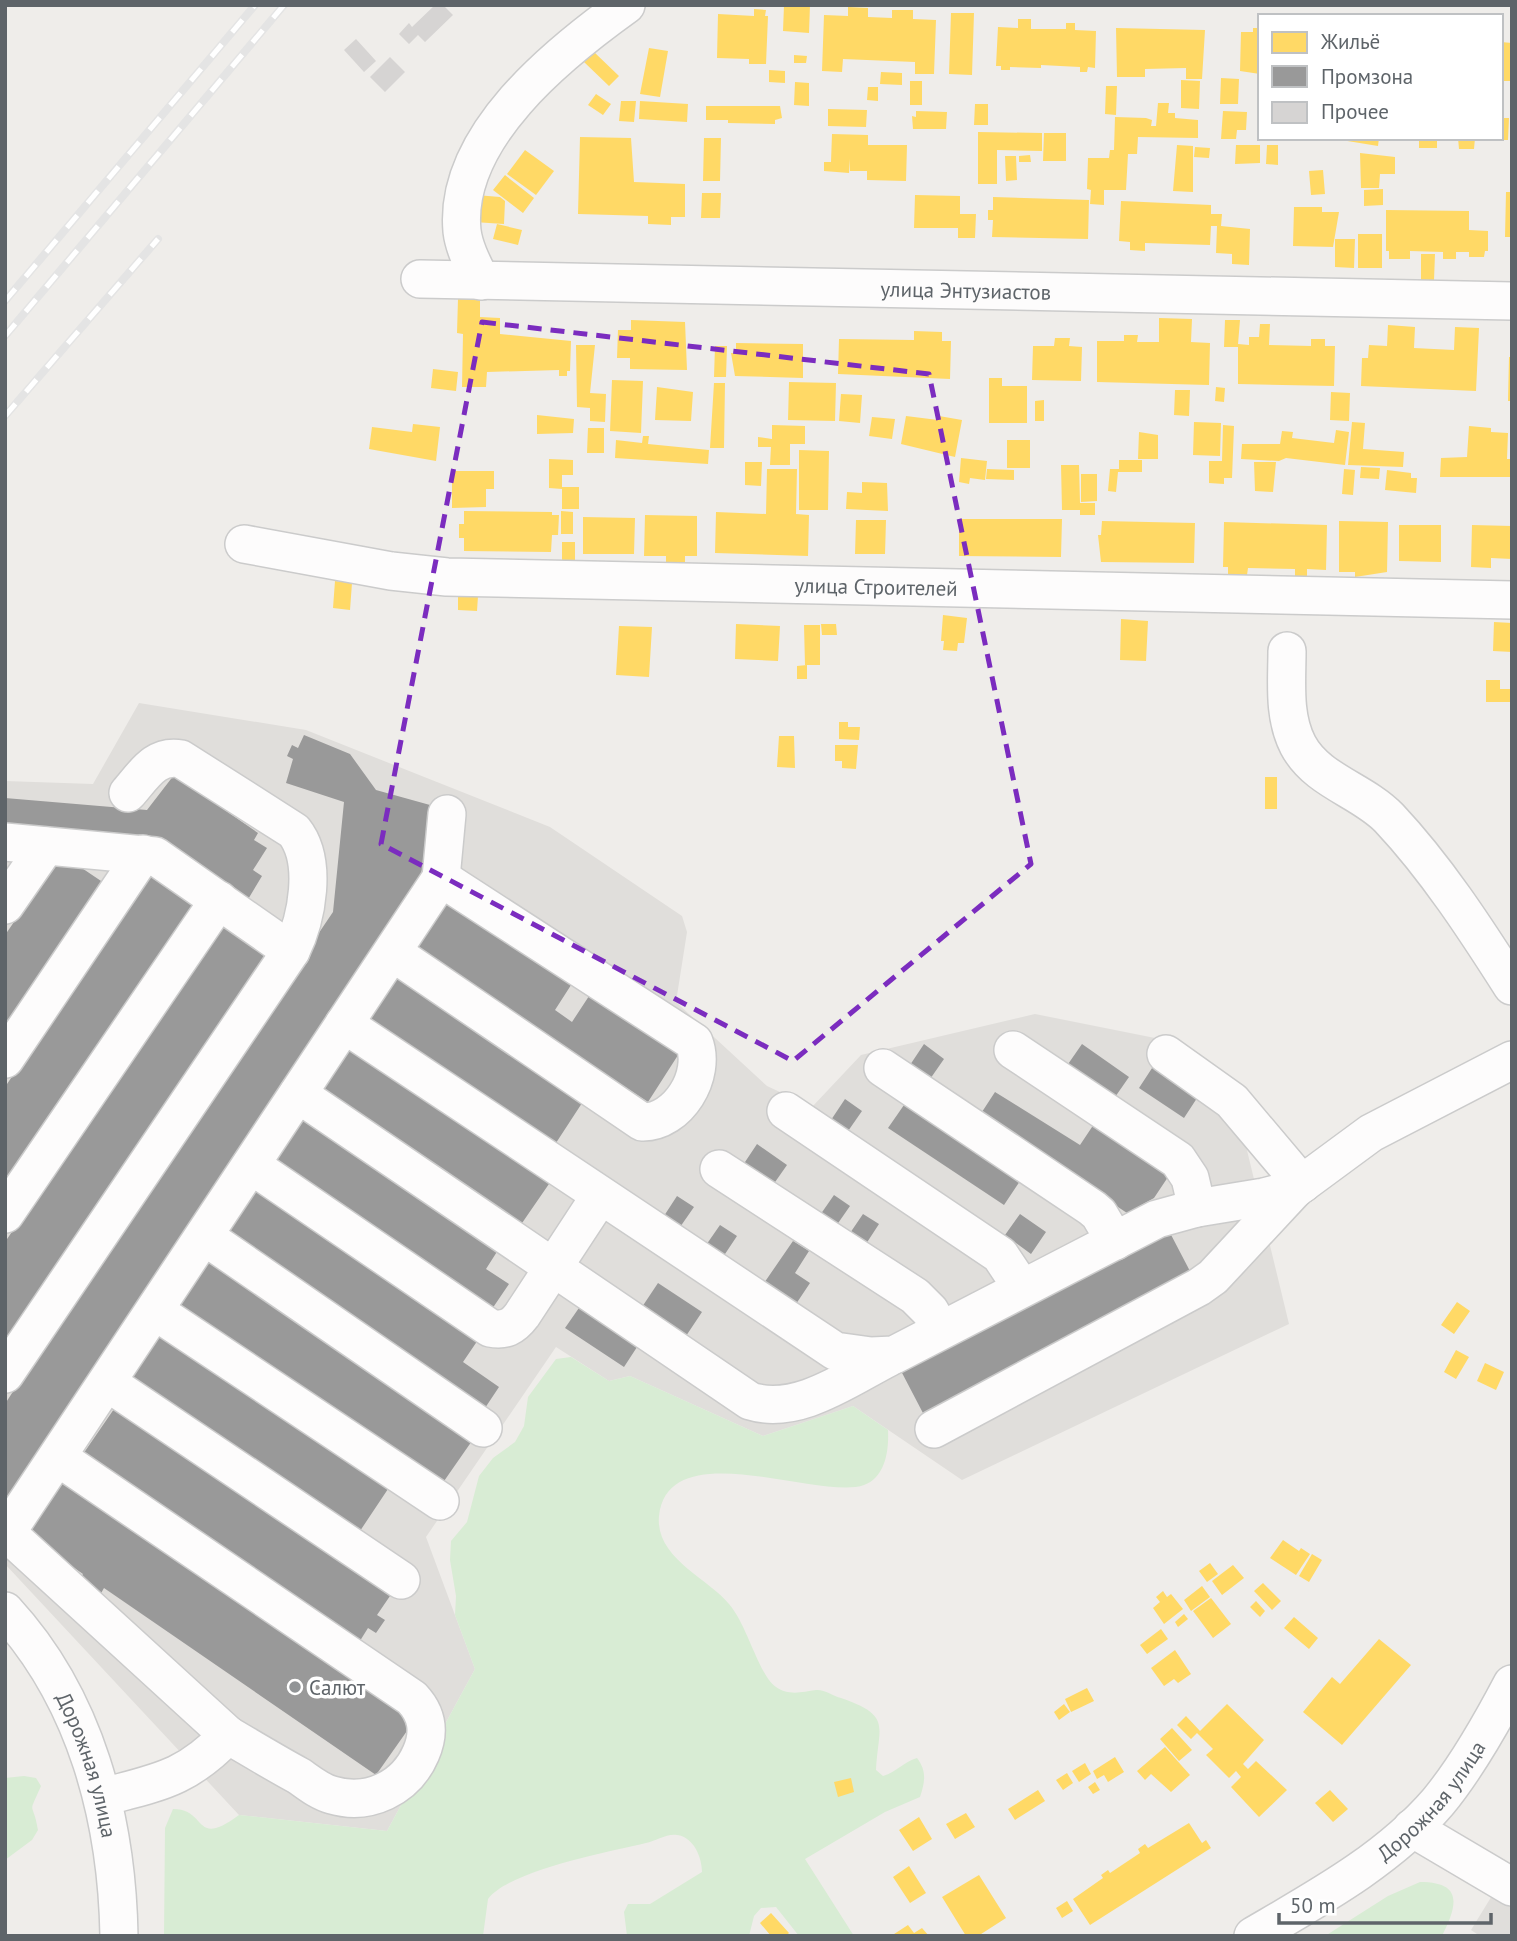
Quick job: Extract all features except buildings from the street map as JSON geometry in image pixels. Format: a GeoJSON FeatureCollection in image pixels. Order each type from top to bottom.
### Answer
{"type":"FeatureCollection","features":[{"type":"Feature","properties":{"kind":"street"},"geometry":{"type":"LineString","coordinates":[[481,281],[470,260],[462,231],[466,194],[476,162],[515,102],[554,60],[584,34],[626,5]]}},
{"type":"Feature","properties":{"kind":"street","name":"улица Энтузиастов"},"geometry":{"type":"LineString","coordinates":[[419,279],[1512,301]]}},
{"type":"Feature","properties":{"kind":"street","name":"улица Строителей"},"geometry":{"type":"LineString","coordinates":[[244,544],[391,571],[447,577],[1512,600]]}},
{"type":"Feature","properties":{"kind":"street"},"geometry":{"type":"LineString","coordinates":[[1287,651],[1289,717],[1298,744],[1306,757],[1319,770],[1389,818],[1466,916],[1512,986]]}},
{"type":"Feature","properties":{"kind":"street"},"geometry":{"type":"LineString","coordinates":[[5,1374],[291,951],[299,935],[304,911],[307,859],[304,844],[294,831],[181,759],[167,756],[157,760],[128,793]]}},
{"type":"Feature","properties":{"kind":"street"},"geometry":{"type":"LineString","coordinates":[[59,1458],[412,1698],[421,1707],[426,1720],[426,1737],[421,1754],[396,1786],[375,1796],[351,1798],[330,1795],[228,1735],[6,1534],[442,878],[447,814]]}},
{"type":"Feature","properties":{"kind":"street"},"geometry":{"type":"LineString","coordinates":[[5,842],[144,854],[164,860],[291,951]]}},
{"type":"Feature","properties":{"kind":"street"},"geometry":{"type":"LineString","coordinates":[[5,905],[46,846]]}},
{"type":"Feature","properties":{"kind":"street"},"geometry":{"type":"LineString","coordinates":[[5,1059],[144,854]]}},
{"type":"Feature","properties":{"kind":"street"},"geometry":{"type":"LineString","coordinates":[[392,952],[642,1122],[653,1122],[673,1112],[699,1067],[699,1054],[694,1042],[442,878]]}},
{"type":"Feature","properties":{"kind":"street"},"geometry":{"type":"LineString","coordinates":[[5,1214],[219,900]]}},
{"type":"Feature","properties":{"kind":"street"},"geometry":{"type":"LineString","coordinates":[[344,1024],[835,1351],[871,1356],[894,1355]]}},
{"type":"Feature","properties":{"kind":"street"},"geometry":{"type":"LineString","coordinates":[[1013,1050],[1178,1160],[1212,1206],[1244,1208],[1250,1216],[1252,1228],[1247,1242]]}},
{"type":"Feature","properties":{"kind":"street"},"geometry":{"type":"LineString","coordinates":[[1166,1054],[1231,1101],[1299,1186]]}},
{"type":"Feature","properties":{"kind":"street"},"geometry":{"type":"LineString","coordinates":[[934,1429],[1199,1287],[1247,1242],[1299,1186],[1371,1133],[1512,1060]]}},
{"type":"Feature","properties":{"kind":"street"},"geometry":{"type":"LineString","coordinates":[[883,1068],[1092,1208],[1099,1214],[1115,1241]]}},
{"type":"Feature","properties":{"kind":"street"},"geometry":{"type":"LineString","coordinates":[[298,1094],[750,1401],[763,1405],[806,1398],[1157,1219],[1299,1186]]}},
{"type":"Feature","properties":{"kind":"street"},"geometry":{"type":"LineString","coordinates":[[786,1111],[1000,1255],[1022,1288]]}},
{"type":"Feature","properties":{"kind":"street"},"geometry":{"type":"LineString","coordinates":[[251,1165],[490,1328],[508,1328],[516,1323],[600,1196]]}},
{"type":"Feature","properties":{"kind":"street"},"geometry":{"type":"LineString","coordinates":[[719,1169],[915,1296],[930,1311],[941,1330]]}},
{"type":"Feature","properties":{"kind":"street"},"geometry":{"type":"LineString","coordinates":[[204,1236],[483,1428]]}},
{"type":"Feature","properties":{"kind":"street"},"geometry":{"type":"LineString","coordinates":[[155,1311],[440,1501]]}},
{"type":"Feature","properties":{"kind":"street"},"geometry":{"type":"LineString","coordinates":[[108,1384],[401,1580]]}},
{"type":"Feature","properties":{"kind":"street","name":"Дорожная улица"},"geometry":{"type":"LineString","coordinates":[[5,1611],[22,1629],[58,1686],[85,1742],[103,1797],[116,1869],[119,1936]]}},
{"type":"Feature","properties":{"kind":"street","name":"Дорожная улица"},"geometry":{"type":"LineString","coordinates":[[1252,1936],[1324,1895],[1378,1857],[1412,1828],[1438,1801],[1471,1754],[1512,1684]]}},
{"type":"Feature","properties":{"kind":"street"},"geometry":{"type":"LineString","coordinates":[[103,1797],[184,1773],[206,1759],[228,1735]]}},
{"type":"Feature","properties":{"kind":"street"},"geometry":{"type":"LineString","coordinates":[[1412,1828],[1512,1887]]}},
{"type":"Feature","properties":{"kind":"highlighted area"},"geometry":{"type":"Polygon","coordinates":[[[482,322],[929,374],[1031,864],[793,1061],[381,844],[482,322]]]}},
{"type":"Feature","properties":{"kind":"shaded area"},"geometry":{"type":"Polygon","coordinates":[[[139,703],[306,730],[550,827],[682,916],[687,932],[676,1002],[767,1086],[812,1107],[861,1055],[1035,1014],[1170,1041],[1231,1084],[1289,1324],[962,1480],[853,1406],[763,1436],[630,1376],[609,1381],[556,1347],[426,1537],[475,1669],[387,1831],[239,1815],[5,1564],[5,781],[93,784],[139,703]]]}},
{"type":"Feature","properties":{"kind":"shaded area"},"geometry":{"type":"Polygon","coordinates":[[[1512,1863],[1512,1936],[1480,1936],[1471,1930],[1512,1863]]]}},
{"type":"Feature","properties":{"kind":"green space"},"geometry":{"type":"Polygon","coordinates":[[[571,1357],[609,1381],[630,1376],[763,1436],[853,1406],[888,1430],[887,1454],[882,1469],[864,1485],[815,1485],[716,1473],[689,1478],[669,1491],[659,1516],[660,1531],[665,1544],[685,1566],[720,1594],[736,1613],[764,1672],[776,1687],[791,1692],[822,1691],[858,1704],[869,1711],[879,1724],[876,1770],[883,1776],[917,1758],[922,1767],[924,1781],[920,1797],[885,1812],[805,1859],[854,1936],[799,1936],[776,1907],[761,1908],[754,1916],[749,1936],[627,1936],[624,1912],[628,1904],[650,1904],[702,1872],[699,1855],[692,1844],[683,1837],[673,1835],[561,1864],[517,1879],[488,1899],[483,1936],[164,1936],[165,1828],[173,1809],[192,1815],[207,1828],[224,1825],[239,1815],[387,1831],[475,1669],[455,1615],[451,1541],[467,1522],[479,1476],[493,1458],[515,1442],[524,1426],[528,1397],[556,1359],[571,1357]]]}},
{"type":"Feature","properties":{"kind":"green space"},"geometry":{"type":"Polygon","coordinates":[[[5,1778],[36,1778],[41,1786],[32,1808],[38,1830],[32,1840],[5,1860],[5,1778]]]}},
{"type":"Feature","properties":{"kind":"green space"},"geometry":{"type":"Polygon","coordinates":[[[1420,1882],[1444,1886],[1453,1898],[1451,1915],[1442,1936],[1325,1936],[1388,1896],[1420,1882]]]}},
{"type":"Feature","properties":{"kind":"railway"},"geometry":{"type":"LineString","coordinates":[[5,301],[255,5]]}},
{"type":"Feature","properties":{"kind":"railway"},"geometry":{"type":"LineString","coordinates":[[5,336],[284,5]]}},
{"type":"Feature","properties":{"kind":"railway"},"geometry":{"type":"LineString","coordinates":[[5,416],[158,239]]}},
{"type":"Feature","properties":{"kind":"place","name":"Салют"},"geometry":{"type":"Point","coordinates":[295,1687]}}]}
